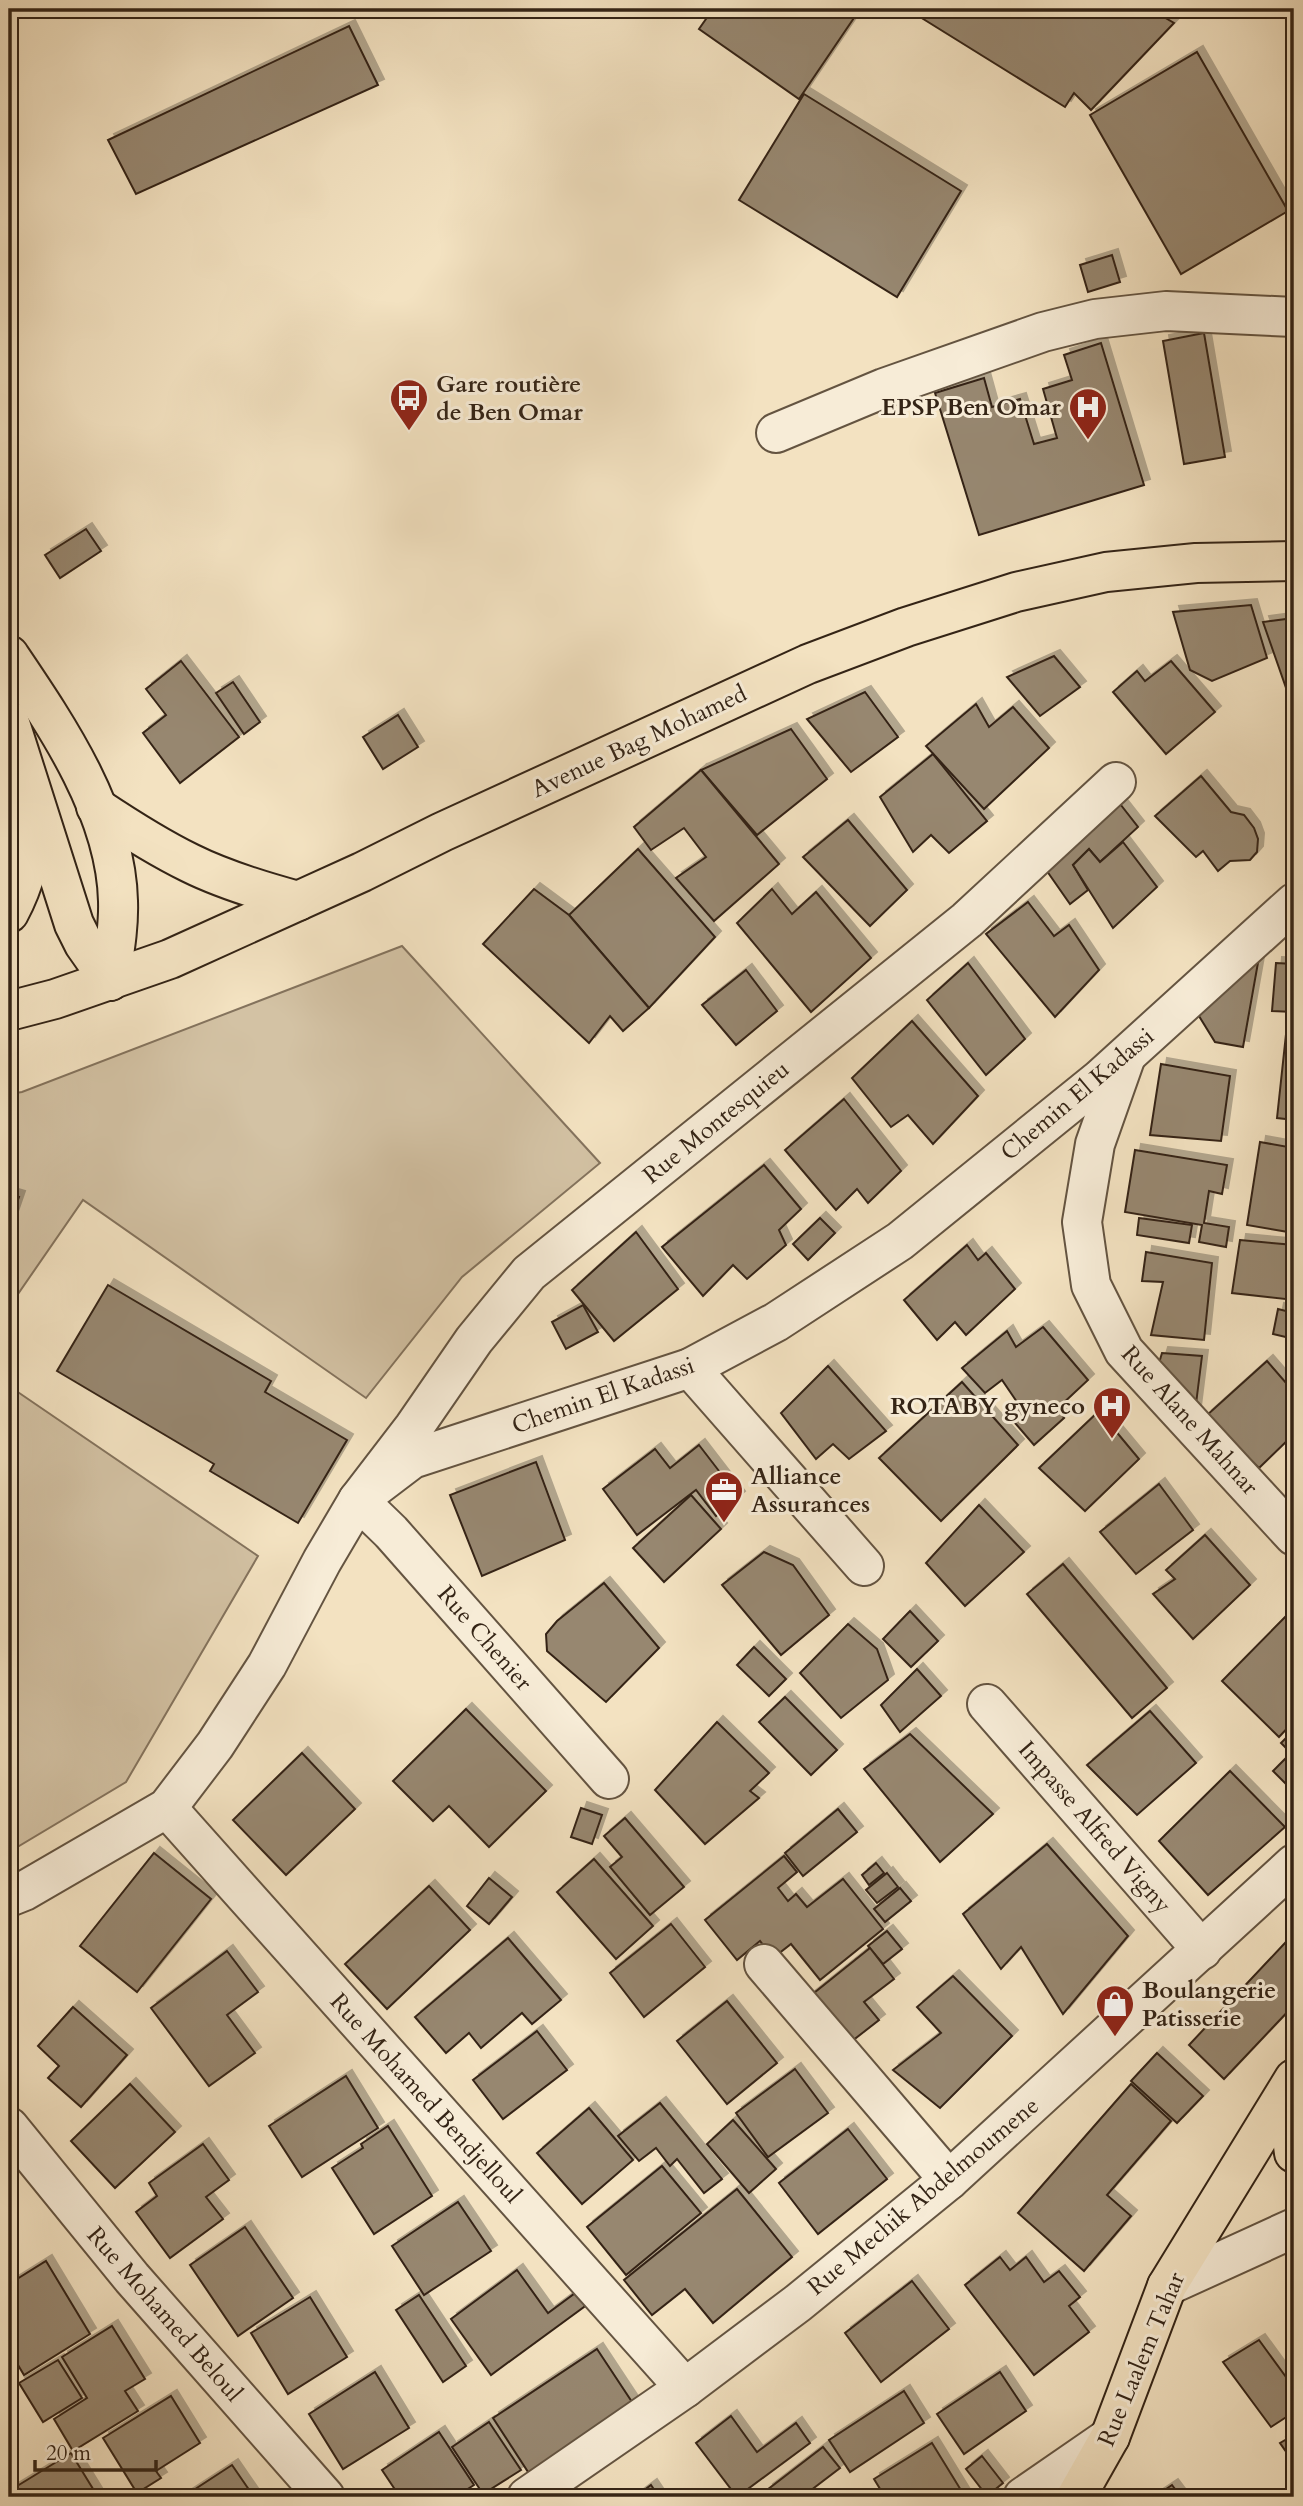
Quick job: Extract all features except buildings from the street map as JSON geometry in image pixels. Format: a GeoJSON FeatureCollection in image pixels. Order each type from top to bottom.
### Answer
{"type":"FeatureCollection","features":[{"type":"Feature","properties":{"kind":"main road","name":"Avenue Bag Mohamed"},"geometry":{"type":"LineString","coordinates":[[9,1011],[55,999],[170,959],[808,664],[906,627],[1016,592],[1106,572],[1196,563],[1294,561]]}},
{"type":"Feature","properties":{"kind":"main road"},"geometry":{"type":"LineString","coordinates":[[9,655],[74,759],[108,838],[118,900],[110,981]]}},
{"type":"Feature","properties":{"kind":"main road"},"geometry":{"type":"LineString","coordinates":[[9,720],[74,924],[96,963],[110,981]]}},
{"type":"Feature","properties":{"kind":"main road"},"geometry":{"type":"LineString","coordinates":[[96,807],[142,838],[192,864],[244,886],[298,901]]}},
{"type":"Feature","properties":{"kind":"main road"},"geometry":{"type":"LineString","coordinates":[[9,913],[31,858],[38,815]]}},
{"type":"Feature","properties":{"kind":"main road"},"geometry":{"type":"LineString","coordinates":[[1290,2087],[1294,2153]]}},
{"type":"Feature","properties":{"kind":"main road","name":"Rue Laalem Tahar"},"geometry":{"type":"LineString","coordinates":[[1076,2497],[1110,2437],[1167,2286],[1290,2087]]}},
{"type":"Feature","properties":{"kind":"street"},"geometry":{"type":"LineString","coordinates":[[776,433],[884,388],[1043,332],[1095,319],[1166,311],[1294,317]]}},
{"type":"Feature","properties":{"kind":"street","name":"Rue Montesquieu"},"geometry":{"type":"LineString","coordinates":[[358,1500],[414,1427],[474,1340],[529,1273],[967,920],[1116,782]]}},
{"type":"Feature","properties":{"kind":"street","name":"Chemin El Kadassi"},"geometry":{"type":"LineString","coordinates":[[9,1898],[167,1808],[215,1745],[267,1665],[358,1500],[412,1459],[690,1368],[776,1322],[900,1241],[1100,1079],[1294,903]]}},
{"type":"Feature","properties":{"kind":"street","name":"Rue Alane Mahnar"},"geometry":{"type":"LineString","coordinates":[[1127,1053],[1094,1144],[1082,1222],[1091,1284],[1124,1351],[1294,1536]]}},
{"type":"Feature","properties":{"kind":"street"},"geometry":{"type":"LineString","coordinates":[[690,1368],[864,1566]]}},
{"type":"Feature","properties":{"kind":"street","name":"Rue Chenier"},"geometry":{"type":"LineString","coordinates":[[358,1500],[391,1532],[609,1779]]}},
{"type":"Feature","properties":{"kind":"street","name":"Impasse Alfred Vigny"},"geometry":{"type":"LineString","coordinates":[[987,1704],[1202,1950]]}},
{"type":"Feature","properties":{"kind":"street","name":"Rue Mohamed Bendjelloul"},"geometry":{"type":"LineString","coordinates":[[167,1808],[685,2388]]}},
{"type":"Feature","properties":{"kind":"street","name":"Rue Mechik Abdelmoumene"},"geometry":{"type":"LineString","coordinates":[[527,2497],[685,2388],[798,2303],[949,2180],[1294,1864]]}},
{"type":"Feature","properties":{"kind":"street"},"geometry":{"type":"LineString","coordinates":[[764,1964],[949,2180]]}},
{"type":"Feature","properties":{"kind":"street","name":"Rue Mohamed Beloul"},"geometry":{"type":"LineString","coordinates":[[9,2127],[131,2278],[325,2497]]}},
{"type":"Feature","properties":{"kind":"street"},"geometry":{"type":"LineString","coordinates":[[1167,2286],[1294,2228]]}},
{"type":"Feature","properties":{"kind":"street"},"geometry":{"type":"LineString","coordinates":[[1023,2497],[1110,2437]]}},
{"type":"Feature","properties":{"kind":"shaded area"},"geometry":{"type":"Polygon","coordinates":[[[402,946],[600,1163],[462,1277],[366,1398],[83,1200],[9,1307],[9,1094],[22,1092],[402,946]]]}},
{"type":"Feature","properties":{"kind":"shaded area"},"geometry":{"type":"Polygon","coordinates":[[[9,1386],[258,1556],[126,1782],[9,1852],[9,1386]]]}},
{"type":"Feature","properties":{"kind":"place","name":"Gare routière de Ben Omar"},"geometry":{"type":"Point","coordinates":[409,432]}},
{"type":"Feature","properties":{"kind":"place","name":"EPSP Ben Omar"},"geometry":{"type":"Point","coordinates":[1088,441]}},
{"type":"Feature","properties":{"kind":"place","name":"ROTABY gyneco"},"geometry":{"type":"Point","coordinates":[1112,1440]}},
{"type":"Feature","properties":{"kind":"place","name":"Alliance Assurances"},"geometry":{"type":"Point","coordinates":[724,1524]}},
{"type":"Feature","properties":{"kind":"place","name":"Boulangerie Patisserie"},"geometry":{"type":"Point","coordinates":[1115,2038]}}]}
